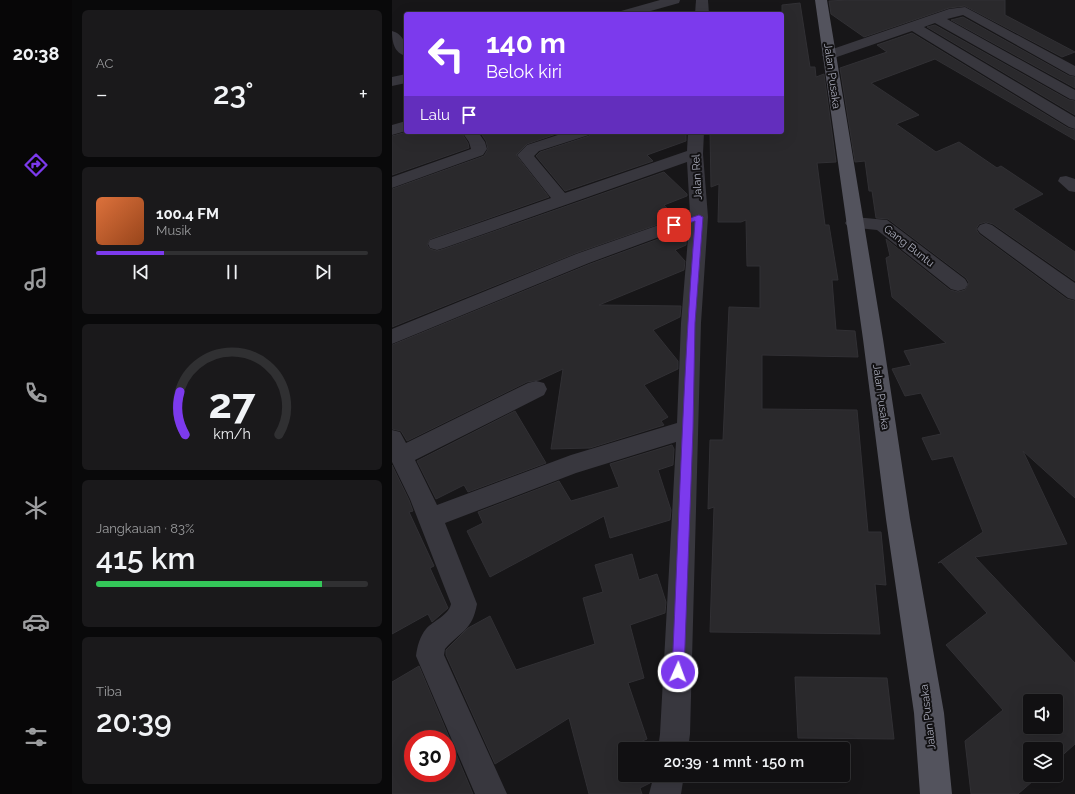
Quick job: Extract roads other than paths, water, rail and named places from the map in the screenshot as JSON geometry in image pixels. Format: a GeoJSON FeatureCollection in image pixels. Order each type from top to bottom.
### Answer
{"type":"FeatureCollection","features":[{"type":"Feature","properties":{"kind":"main road","name":"Jalan Pusaka"},"geometry":{"type":"LineString","coordinates":[[821,0],[873,339],[898,519],[929,713],[936,794]]}},
{"type":"Feature","properties":{"kind":"street"},"geometry":{"type":"LineString","coordinates":[[633,12],[674,0]]}},
{"type":"Feature","properties":{"kind":"street"},"geometry":{"type":"LineString","coordinates":[[702,0],[702,12]]}},
{"type":"Feature","properties":{"kind":"street"},"geometry":{"type":"LineString","coordinates":[[829,55],[936,18],[958,11],[965,11],[1075,72]]}},
{"type":"Feature","properties":{"kind":"street"},"geometry":{"type":"LineString","coordinates":[[936,18],[1075,96]]}},
{"type":"Feature","properties":{"kind":"street"},"geometry":{"type":"LineString","coordinates":[[913,26],[1075,124]]}},
{"type":"Feature","properties":{"kind":"street"},"geometry":{"type":"LineString","coordinates":[[392,35],[404,50]]}},
{"type":"Feature","properties":{"kind":"street"},"geometry":{"type":"LineString","coordinates":[[392,82],[404,79]]}},
{"type":"Feature","properties":{"kind":"street"},"geometry":{"type":"LineString","coordinates":[[392,130],[404,127]]}},
{"type":"Feature","properties":{"kind":"street"},"geometry":{"type":"LineString","coordinates":[[392,183],[470,156],[477,152],[479,149],[478,142],[472,134]]}},
{"type":"Feature","properties":{"kind":"street"},"geometry":{"type":"LineString","coordinates":[[562,200],[525,155],[532,148],[577,134]]}},
{"type":"Feature","properties":{"kind":"street"},"geometry":{"type":"LineString","coordinates":[[437,244],[562,200],[696,143]]}},
{"type":"Feature","properties":{"kind":"street","name":"Jalan Rel"},"geometry":{"type":"LineString","coordinates":[[674,742],[676,734],[691,323],[699,217],[696,143]]}},
{"type":"Feature","properties":{"kind":"street"},"geometry":{"type":"LineString","coordinates":[[392,337],[539,276],[650,233],[699,217]]}},
{"type":"Feature","properties":{"kind":"street","name":"Gang Buntu"},"geometry":{"type":"LineString","coordinates":[[854,223],[881,224],[958,284]]}},
{"type":"Feature","properties":{"kind":"street"},"geometry":{"type":"LineString","coordinates":[[986,229],[1075,293]]}},
{"type":"Feature","properties":{"kind":"street"},"geometry":{"type":"LineString","coordinates":[[491,794],[430,656],[432,641],[460,620],[464,612],[464,604],[430,518],[396,448],[536,389]]}},
{"type":"Feature","properties":{"kind":"street"},"geometry":{"type":"LineString","coordinates":[[430,518],[571,465],[688,429]]}},
{"type":"Feature","properties":{"kind":"street"},"geometry":{"type":"LineString","coordinates":[[665,794],[667,782]]}}]}
